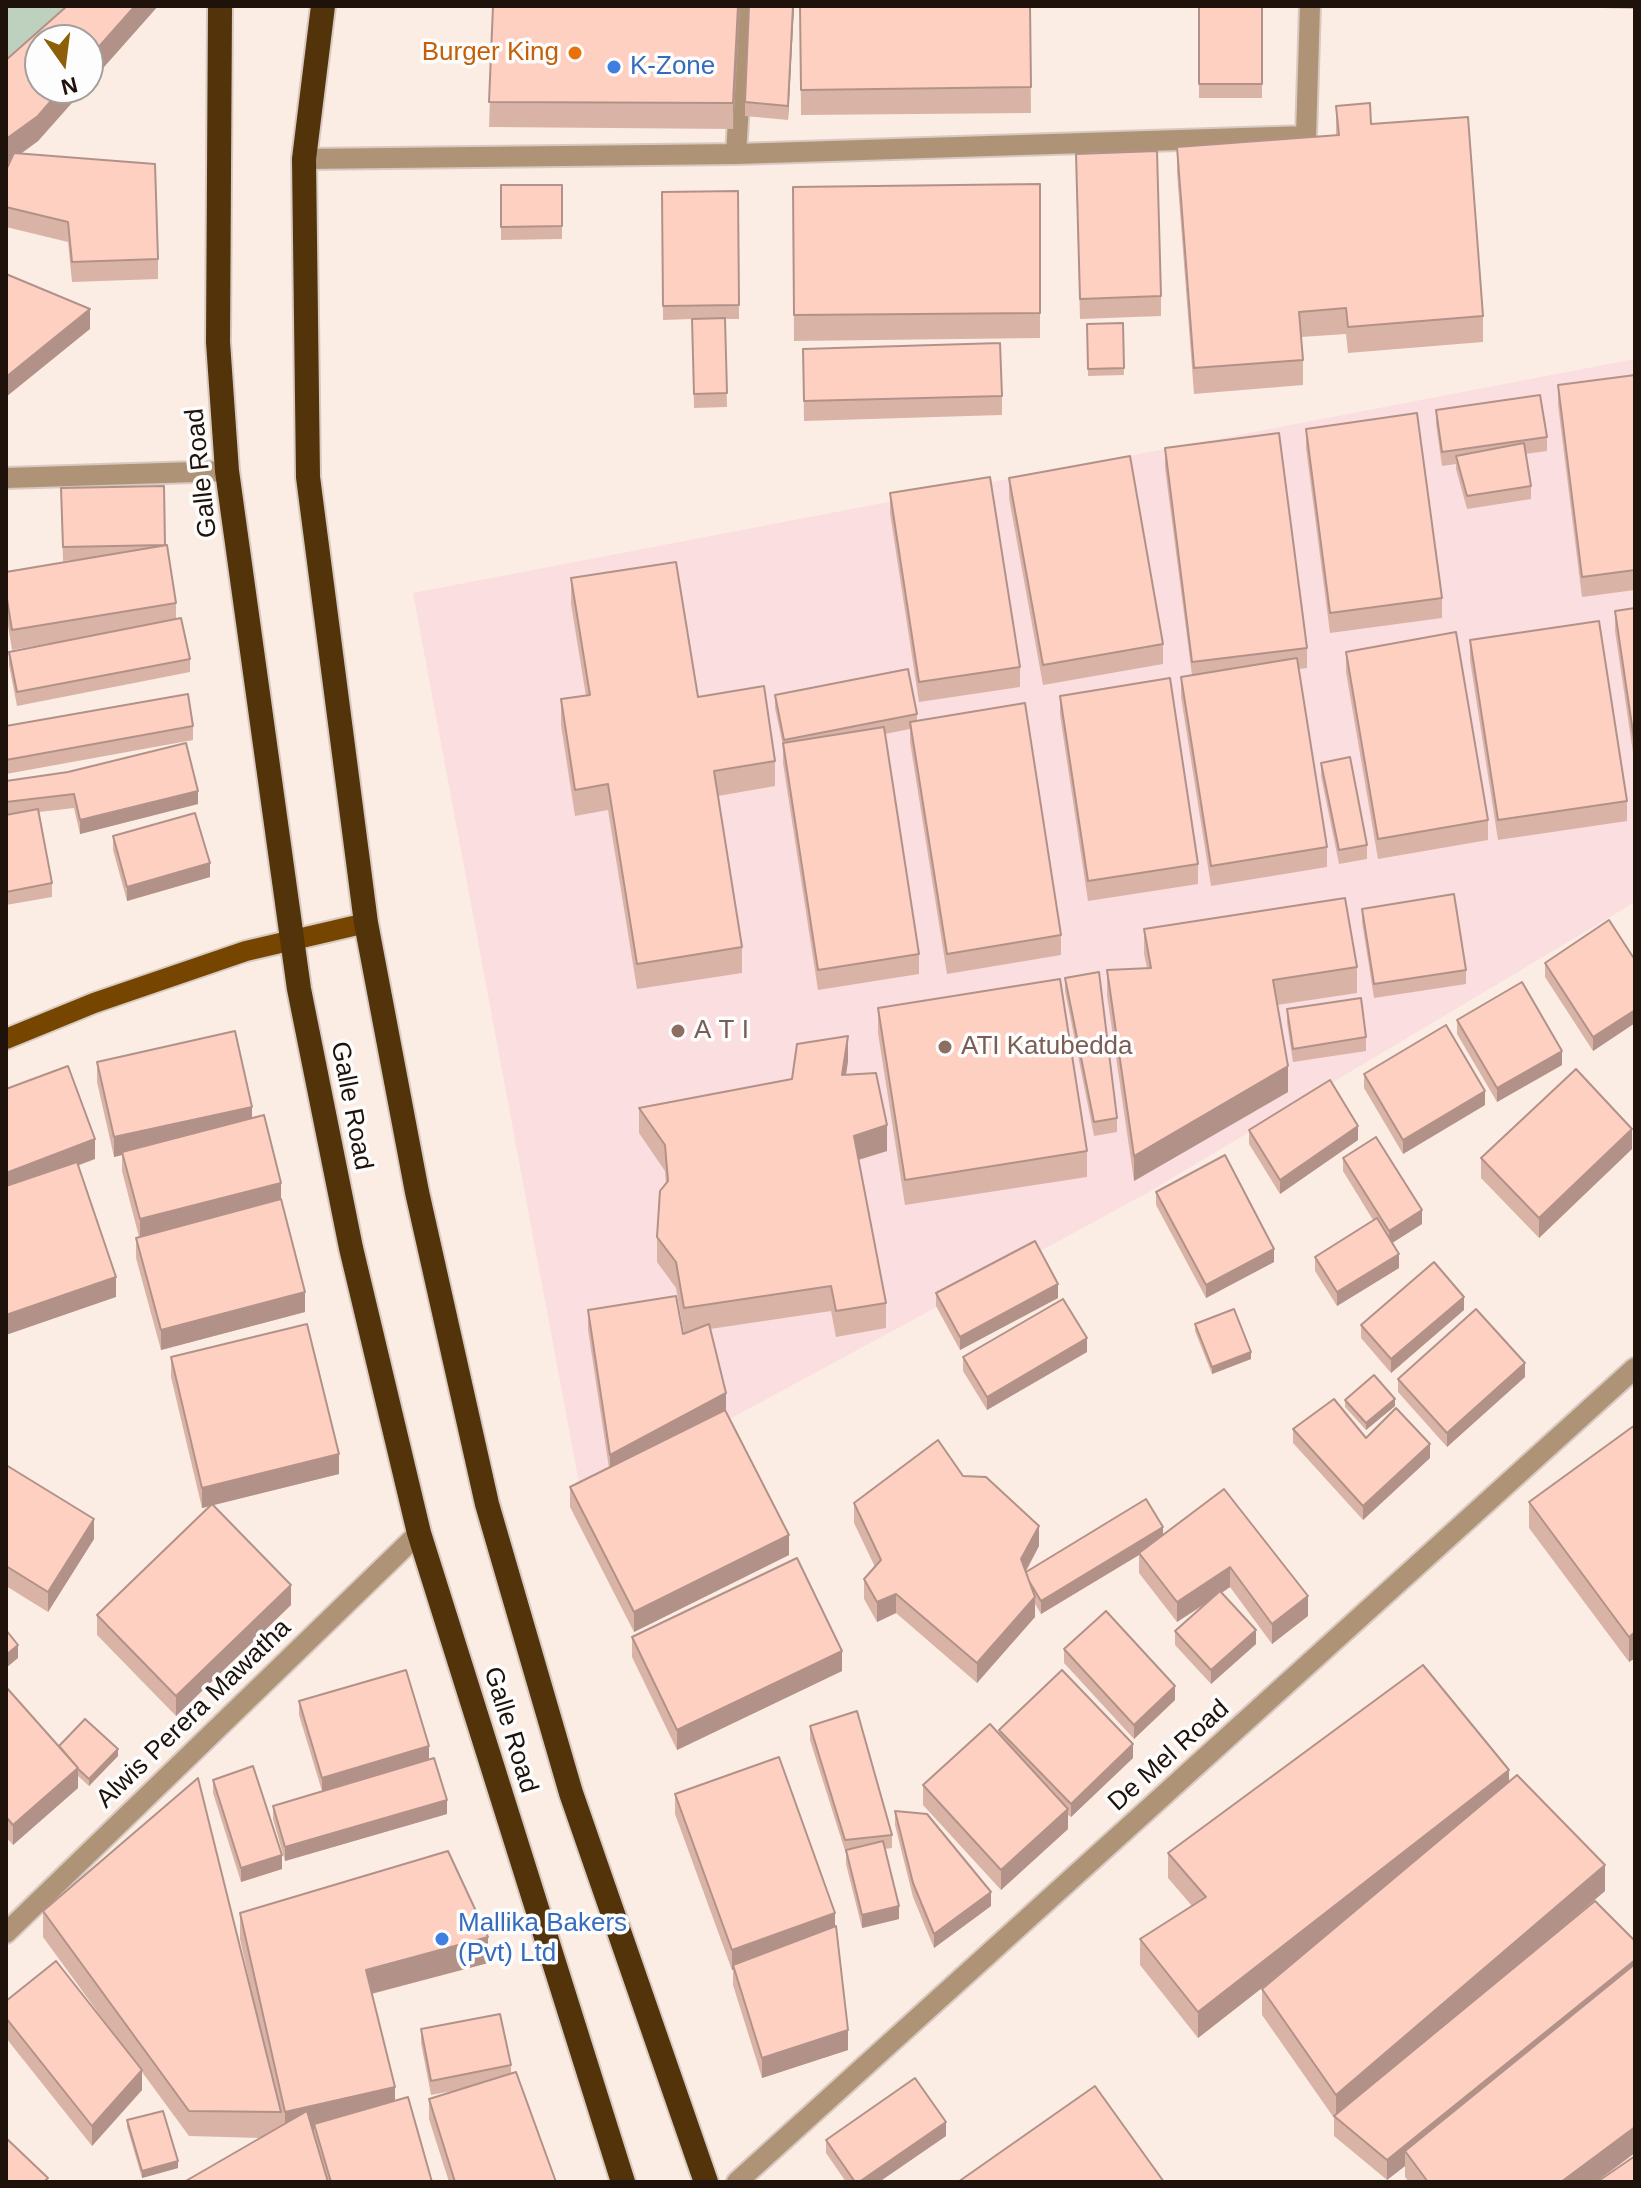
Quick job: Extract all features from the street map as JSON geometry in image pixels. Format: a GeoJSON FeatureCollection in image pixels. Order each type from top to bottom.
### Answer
{"type":"FeatureCollection","features":[{"type":"Feature","properties":{"kind":"highway","name":"Galle Road"},"geometry":{"type":"LineString","coordinates":[[220,6],[218,342],[227,471],[290,940],[351,1248],[419,1533],[623,2182]]}},
{"type":"Feature","properties":{"kind":"highway"},"geometry":{"type":"LineString","coordinates":[[323,6],[304,159],[308,477],[366,923],[417,1192],[487,1504],[571,1793],[706,2182]]}},
{"type":"Feature","properties":{"kind":"main road"},"geometry":{"type":"LineString","coordinates":[[6,1039],[94,1003],[246,951],[366,923]]}},
{"type":"Feature","properties":{"kind":"street"},"geometry":{"type":"LineString","coordinates":[[736,154],[745,6]]}},
{"type":"Feature","properties":{"kind":"street"},"geometry":{"type":"LineString","coordinates":[[304,159],[736,154],[1306,136],[1310,6]]}},
{"type":"Feature","properties":{"kind":"street"},"geometry":{"type":"LineString","coordinates":[[6,478],[227,471]]}},
{"type":"Feature","properties":{"kind":"street","name":"De Mel Road"},"geometry":{"type":"LineString","coordinates":[[737,2182],[1635,1368]]}},
{"type":"Feature","properties":{"kind":"street","name":"Alwis Perera Mawatha"},"geometry":{"type":"LineString","coordinates":[[6,1933],[419,1533]]}},
{"type":"Feature","properties":{"kind":"shaded area","name":"ATI Katubedda"},"geometry":{"type":"Polygon","coordinates":[[[1635,359],[1635,902],[1149,1192],[582,1499],[413,593],[1635,359]]]}},
{"type":"Feature","properties":{"kind":"green space"},"geometry":{"type":"Polygon","coordinates":[[[6,6],[158,6],[104,67],[104,24],[24,24],[24,104],[71,104],[38,141],[6,164],[6,6]]]}},
{"type":"Feature","properties":{"kind":"building"},"geometry":{"type":"Polygon","coordinates":[[[67,6],[135,6],[104,41],[104,24],[47,24],[67,6]]]}},
{"type":"Feature","properties":{"kind":"building","name":"K-Zone"},"geometry":{"type":"Polygon","coordinates":[[[493,6],[738,6],[733,103],[489,102],[493,6]]]}},
{"type":"Feature","properties":{"kind":"building"},"geometry":{"type":"Polygon","coordinates":[[[749,6],[793,6],[788,106],[745,102],[749,6]]]}},
{"type":"Feature","properties":{"kind":"building"},"geometry":{"type":"Polygon","coordinates":[[[800,6],[1030,6],[1031,87],[801,90],[800,6]]]}},
{"type":"Feature","properties":{"kind":"building"},"geometry":{"type":"Polygon","coordinates":[[[1199,6],[1262,6],[1262,84],[1199,84],[1199,6]]]}},
{"type":"Feature","properties":{"kind":"building"},"geometry":{"type":"Polygon","coordinates":[[[24,44],[24,104],[48,104],[38,116],[6,139],[6,60],[24,44]]]}},
{"type":"Feature","properties":{"kind":"building"},"geometry":{"type":"Polygon","coordinates":[[[1370,103],[1371,124],[1468,117],[1483,316],[1348,327],[1346,308],[1299,312],[1303,360],[1194,368],[1177,147],[1339,135],[1336,106],[1370,103]]]}},
{"type":"Feature","properties":{"kind":"building"},"geometry":{"type":"Polygon","coordinates":[[[1157,151],[1161,296],[1080,299],[1076,154],[1157,151]]]}},
{"type":"Feature","properties":{"kind":"building"},"geometry":{"type":"Polygon","coordinates":[[[14,153],[155,164],[158,259],[72,262],[68,222],[6,207],[6,170],[14,153]]]}},
{"type":"Feature","properties":{"kind":"building"},"geometry":{"type":"Polygon","coordinates":[[[1040,184],[1040,313],[794,315],[793,187],[1040,184]]]}},
{"type":"Feature","properties":{"kind":"building"},"geometry":{"type":"Polygon","coordinates":[[[501,185],[562,185],[562,226],[501,227],[501,185]]]}},
{"type":"Feature","properties":{"kind":"building"},"geometry":{"type":"Polygon","coordinates":[[[738,191],[739,305],[663,306],[662,192],[738,191]]]}},
{"type":"Feature","properties":{"kind":"building"},"geometry":{"type":"Polygon","coordinates":[[[6,274],[90,309],[6,377],[6,274]]]}},
{"type":"Feature","properties":{"kind":"building"},"geometry":{"type":"Polygon","coordinates":[[[725,318],[727,393],[694,394],[692,319],[725,318]]]}},
{"type":"Feature","properties":{"kind":"building"},"geometry":{"type":"Polygon","coordinates":[[[1123,323],[1124,368],[1088,369],[1087,324],[1123,323]]]}},
{"type":"Feature","properties":{"kind":"building"},"geometry":{"type":"Polygon","coordinates":[[[1000,343],[1002,396],[804,401],[803,349],[1000,343]]]}},
{"type":"Feature","properties":{"kind":"building"},"geometry":{"type":"Polygon","coordinates":[[[1635,375],[1635,570],[1582,577],[1558,385],[1635,375]]]}},
{"type":"Feature","properties":{"kind":"building"},"geometry":{"type":"Polygon","coordinates":[[[1540,395],[1547,437],[1442,452],[1436,410],[1540,395]]]}},
{"type":"Feature","properties":{"kind":"building"},"geometry":{"type":"Polygon","coordinates":[[[1417,413],[1442,598],[1330,613],[1306,429],[1417,413]]]}},
{"type":"Feature","properties":{"kind":"building"},"geometry":{"type":"Polygon","coordinates":[[[1279,433],[1307,648],[1192,662],[1165,448],[1279,433]]]}},
{"type":"Feature","properties":{"kind":"building"},"geometry":{"type":"Polygon","coordinates":[[[1524,443],[1531,486],[1467,496],[1456,456],[1524,443]]]}},
{"type":"Feature","properties":{"kind":"building"},"geometry":{"type":"Polygon","coordinates":[[[1130,456],[1163,644],[1043,665],[1009,478],[1130,456]]]}},
{"type":"Feature","properties":{"kind":"building"},"geometry":{"type":"Polygon","coordinates":[[[990,477],[1020,667],[919,682],[890,493],[990,477]]]}},
{"type":"Feature","properties":{"kind":"building"},"geometry":{"type":"Polygon","coordinates":[[[164,486],[165,545],[63,547],[61,488],[164,486]]]}},
{"type":"Feature","properties":{"kind":"building"},"geometry":{"type":"Polygon","coordinates":[[[167,545],[176,603],[12,630],[6,572],[167,545]]]}},
{"type":"Feature","properties":{"kind":"building"},"geometry":{"type":"Polygon","coordinates":[[[676,562],[698,697],[764,686],[775,761],[714,771],[742,947],[637,964],[608,784],[575,790],[561,699],[590,695],[571,578],[676,562]]]}},
{"type":"Feature","properties":{"kind":"building"},"geometry":{"type":"Polygon","coordinates":[[[1635,608],[1635,746],[1615,611],[1635,608]]]}},
{"type":"Feature","properties":{"kind":"building"},"geometry":{"type":"Polygon","coordinates":[[[181,618],[190,659],[17,692],[9,652],[181,618]]]}},
{"type":"Feature","properties":{"kind":"building"},"geometry":{"type":"Polygon","coordinates":[[[1599,621],[1627,801],[1498,820],[1470,640],[1599,621]]]}},
{"type":"Feature","properties":{"kind":"building"},"geometry":{"type":"Polygon","coordinates":[[[1456,632],[1488,820],[1378,839],[1346,652],[1456,632]]]}},
{"type":"Feature","properties":{"kind":"building"},"geometry":{"type":"Polygon","coordinates":[[[1297,658],[1327,847],[1211,866],[1181,677],[1297,658]]]}},
{"type":"Feature","properties":{"kind":"building"},"geometry":{"type":"Polygon","coordinates":[[[908,669],[917,714],[784,740],[775,695],[908,669]]]}},
{"type":"Feature","properties":{"kind":"building"},"geometry":{"type":"Polygon","coordinates":[[[1170,678],[1198,864],[1088,881],[1060,696],[1170,678]]]}},
{"type":"Feature","properties":{"kind":"building"},"geometry":{"type":"Polygon","coordinates":[[[188,694],[193,726],[6,760],[6,726],[188,694]]]}},
{"type":"Feature","properties":{"kind":"building"},"geometry":{"type":"Polygon","coordinates":[[[1025,703],[1061,935],[947,954],[910,722],[1025,703]]]}},
{"type":"Feature","properties":{"kind":"building"},"geometry":{"type":"Polygon","coordinates":[[[884,727],[919,954],[818,970],[783,743],[884,727]]]}},
{"type":"Feature","properties":{"kind":"building"},"geometry":{"type":"Polygon","coordinates":[[[186,743],[198,791],[80,820],[74,794],[6,802],[6,781],[68,772],[186,743]]]}},
{"type":"Feature","properties":{"kind":"building"},"geometry":{"type":"Polygon","coordinates":[[[1350,757],[1367,845],[1339,850],[1321,763],[1350,757]]]}},
{"type":"Feature","properties":{"kind":"building"},"geometry":{"type":"Polygon","coordinates":[[[38,809],[52,883],[6,892],[6,815],[38,809]]]}},
{"type":"Feature","properties":{"kind":"building"},"geometry":{"type":"Polygon","coordinates":[[[195,813],[210,863],[127,887],[113,836],[195,813]]]}},
{"type":"Feature","properties":{"kind":"building"},"geometry":{"type":"Polygon","coordinates":[[[1454,894],[1466,970],[1374,984],[1362,909],[1454,894]]]}},
{"type":"Feature","properties":{"kind":"building"},"geometry":{"type":"Polygon","coordinates":[[[1345,898],[1357,967],[1273,980],[1288,1066],[1134,1156],[1107,970],[1151,968],[1144,929],[1345,898]]]}},
{"type":"Feature","properties":{"kind":"building"},"geometry":{"type":"Polygon","coordinates":[[[1609,920],[1635,960],[1635,1010],[1593,1037],[1545,963],[1609,920]]]}},
{"type":"Feature","properties":{"kind":"building"},"geometry":{"type":"Polygon","coordinates":[[[1099,972],[1117,1118],[1094,1122],[1065,978],[1099,972]]]}},
{"type":"Feature","properties":{"kind":"building"},"geometry":{"type":"Polygon","coordinates":[[[1060,979],[1087,1151],[905,1180],[878,1008],[1060,979]]]}},
{"type":"Feature","properties":{"kind":"building"},"geometry":{"type":"Polygon","coordinates":[[[1522,982],[1562,1051],[1497,1088],[1457,1020],[1522,982]]]}},
{"type":"Feature","properties":{"kind":"building"},"geometry":{"type":"Polygon","coordinates":[[[1361,998],[1366,1037],[1293,1049],[1287,1009],[1361,998]]]}},
{"type":"Feature","properties":{"kind":"building"},"geometry":{"type":"Polygon","coordinates":[[[1446,1025],[1485,1091],[1403,1140],[1364,1074],[1446,1025]]]}},
{"type":"Feature","properties":{"kind":"building"},"geometry":{"type":"Polygon","coordinates":[[[235,1031],[252,1107],[114,1137],[97,1062],[235,1031]]]}},
{"type":"Feature","properties":{"kind":"building"},"geometry":{"type":"Polygon","coordinates":[[[848,1036],[842,1075],[876,1073],[887,1125],[854,1136],[886,1303],[836,1311],[831,1286],[684,1308],[676,1262],[657,1237],[660,1191],[668,1181],[665,1145],[639,1108],[792,1079],[797,1044],[848,1036]]]}},
{"type":"Feature","properties":{"kind":"building"},"geometry":{"type":"Polygon","coordinates":[[[68,1066],[95,1139],[6,1173],[6,1089],[68,1066]]]}},
{"type":"Feature","properties":{"kind":"building"},"geometry":{"type":"Polygon","coordinates":[[[1576,1069],[1632,1129],[1539,1218],[1481,1158],[1576,1069]]]}},
{"type":"Feature","properties":{"kind":"building"},"geometry":{"type":"Polygon","coordinates":[[[1330,1080],[1358,1126],[1280,1180],[1249,1130],[1330,1080]]]}},
{"type":"Feature","properties":{"kind":"building"},"geometry":{"type":"Polygon","coordinates":[[[264,1115],[281,1183],[140,1219],[122,1152],[264,1115]]]}},
{"type":"Feature","properties":{"kind":"building"},"geometry":{"type":"Polygon","coordinates":[[[1376,1137],[1422,1210],[1389,1231],[1343,1158],[1376,1137]]]}},
{"type":"Feature","properties":{"kind":"building"},"geometry":{"type":"Polygon","coordinates":[[[1225,1155],[1274,1249],[1206,1285],[1156,1192],[1225,1155]]]}},
{"type":"Feature","properties":{"kind":"building"},"geometry":{"type":"Polygon","coordinates":[[[77,1162],[116,1277],[6,1315],[6,1186],[77,1162]]]}},
{"type":"Feature","properties":{"kind":"building"},"geometry":{"type":"Polygon","coordinates":[[[281,1199],[305,1292],[161,1330],[136,1238],[281,1199]]]}},
{"type":"Feature","properties":{"kind":"building"},"geometry":{"type":"Polygon","coordinates":[[[1377,1218],[1399,1254],[1337,1292],[1315,1257],[1377,1218]]]}},
{"type":"Feature","properties":{"kind":"building"},"geometry":{"type":"Polygon","coordinates":[[[1035,1241],[1058,1284],[960,1337],[936,1293],[1035,1241]]]}},
{"type":"Feature","properties":{"kind":"building"},"geometry":{"type":"Polygon","coordinates":[[[1434,1262],[1464,1297],[1391,1359],[1361,1325],[1434,1262]]]}},
{"type":"Feature","properties":{"kind":"building"},"geometry":{"type":"Polygon","coordinates":[[[676,1296],[683,1334],[709,1324],[726,1393],[610,1455],[588,1310],[676,1296]]]}},
{"type":"Feature","properties":{"kind":"building"},"geometry":{"type":"Polygon","coordinates":[[[1063,1299],[1087,1338],[987,1397],[963,1357],[1063,1299]]]}},
{"type":"Feature","properties":{"kind":"building"},"geometry":{"type":"Polygon","coordinates":[[[1234,1309],[1251,1352],[1212,1367],[1195,1324],[1234,1309]]]}},
{"type":"Feature","properties":{"kind":"building"},"geometry":{"type":"Polygon","coordinates":[[[1476,1309],[1525,1363],[1447,1433],[1398,1379],[1476,1309]]]}},
{"type":"Feature","properties":{"kind":"building"},"geometry":{"type":"Polygon","coordinates":[[[307,1324],[339,1454],[202,1488],[171,1357],[307,1324]]]}},
{"type":"Feature","properties":{"kind":"building"},"geometry":{"type":"Polygon","coordinates":[[[1374,1375],[1395,1399],[1366,1423],[1345,1400],[1374,1375]]]}},
{"type":"Feature","properties":{"kind":"building"},"geometry":{"type":"Polygon","coordinates":[[[1334,1399],[1366,1438],[1396,1408],[1430,1444],[1363,1506],[1293,1429],[1334,1399]]]}},
{"type":"Feature","properties":{"kind":"building"},"geometry":{"type":"Polygon","coordinates":[[[725,1410],[789,1535],[634,1612],[570,1487],[725,1410]]]}},
{"type":"Feature","properties":{"kind":"building"},"geometry":{"type":"Polygon","coordinates":[[[1635,1425],[1635,1632],[1629,1637],[1529,1502],[1635,1425]]]}},
{"type":"Feature","properties":{"kind":"building"},"geometry":{"type":"Polygon","coordinates":[[[938,1440],[963,1476],[986,1477],[1039,1526],[1021,1559],[1035,1597],[977,1663],[896,1594],[877,1602],[864,1579],[881,1560],[854,1503],[938,1440]]]}},
{"type":"Feature","properties":{"kind":"building"},"geometry":{"type":"Polygon","coordinates":[[[6,1465],[94,1519],[48,1592],[6,1566],[6,1465]]]}},
{"type":"Feature","properties":{"kind":"building"},"geometry":{"type":"Polygon","coordinates":[[[1224,1489],[1308,1596],[1272,1624],[1230,1567],[1177,1602],[1139,1553],[1224,1489]]]}},
{"type":"Feature","properties":{"kind":"building"},"geometry":{"type":"Polygon","coordinates":[[[1146,1499],[1163,1527],[1041,1601],[1026,1572],[1146,1499]]]}},
{"type":"Feature","properties":{"kind":"building"},"geometry":{"type":"Polygon","coordinates":[[[212,1504],[291,1585],[176,1696],[97,1615],[212,1504]]]}},
{"type":"Feature","properties":{"kind":"building"},"geometry":{"type":"Polygon","coordinates":[[[797,1558],[842,1651],[677,1730],[632,1637],[797,1558]]]}},
{"type":"Feature","properties":{"kind":"building"},"geometry":{"type":"Polygon","coordinates":[[[1220,1591],[1256,1630],[1211,1670],[1175,1631],[1220,1591]]]}},
{"type":"Feature","properties":{"kind":"building"},"geometry":{"type":"Polygon","coordinates":[[[1106,1611],[1175,1686],[1134,1725],[1064,1649],[1106,1611]]]}},
{"type":"Feature","properties":{"kind":"building"},"geometry":{"type":"Polygon","coordinates":[[[6,1630],[18,1645],[6,1655],[6,1630]]]}},
{"type":"Feature","properties":{"kind":"building"},"geometry":{"type":"Polygon","coordinates":[[[1423,1665],[1509,1770],[1198,2012],[1140,1939],[1206,1897],[1168,1853],[1423,1665]]]}},
{"type":"Feature","properties":{"kind":"building"},"geometry":{"type":"Polygon","coordinates":[[[406,1670],[429,1746],[322,1778],[299,1701],[406,1670]]]}},
{"type":"Feature","properties":{"kind":"building"},"geometry":{"type":"Polygon","coordinates":[[[1062,1670],[1133,1744],[1071,1804],[999,1730],[1062,1670]]]}},
{"type":"Feature","properties":{"kind":"building"},"geometry":{"type":"Polygon","coordinates":[[[6,1687],[78,1768],[13,1825],[6,1817],[6,1687]]]}},
{"type":"Feature","properties":{"kind":"building"},"geometry":{"type":"Polygon","coordinates":[[[857,1711],[892,1835],[845,1840],[810,1726],[857,1711]]]}},
{"type":"Feature","properties":{"kind":"building"},"geometry":{"type":"Polygon","coordinates":[[[85,1719],[118,1749],[89,1779],[59,1746],[85,1719]]]}},
{"type":"Feature","properties":{"kind":"building"},"geometry":{"type":"Polygon","coordinates":[[[990,1724],[1068,1809],[1001,1870],[923,1785],[990,1724]]]}},
{"type":"Feature","properties":{"kind":"building"},"geometry":{"type":"Polygon","coordinates":[[[779,1757],[835,1913],[732,1950],[675,1794],[779,1757]]]}},
{"type":"Feature","properties":{"kind":"building"},"geometry":{"type":"Polygon","coordinates":[[[434,1758],[447,1800],[285,1847],[273,1806],[434,1758]]]}},
{"type":"Feature","properties":{"kind":"building"},"geometry":{"type":"Polygon","coordinates":[[[253,1766],[282,1855],[241,1868],[213,1780],[253,1766]]]}},
{"type":"Feature","properties":{"kind":"building"},"geometry":{"type":"Polygon","coordinates":[[[1517,1775],[1605,1865],[1336,2095],[1262,1989],[1517,1775]]]}},
{"type":"Feature","properties":{"kind":"building"},"geometry":{"type":"Polygon","coordinates":[[[198,1778],[281,2112],[189,2111],[43,1911],[198,1778]]]}},
{"type":"Feature","properties":{"kind":"building"},"geometry":{"type":"Polygon","coordinates":[[[895,1811],[927,1814],[991,1892],[934,1934],[913,1883],[895,1811]]]}},
{"type":"Feature","properties":{"kind":"building"},"geometry":{"type":"Polygon","coordinates":[[[883,1841],[899,1906],[862,1915],[846,1850],[883,1841]]]}},
{"type":"Feature","properties":{"kind":"building"},"geometry":{"type":"Polygon","coordinates":[[[448,1851],[488,1937],[366,1970],[395,2087],[285,2112],[240,1913],[448,1851]]]}},
{"type":"Feature","properties":{"kind":"building"},"geometry":{"type":"Polygon","coordinates":[[[1595,1901],[1635,1941],[1635,1960],[1387,2160],[1334,2116],[1595,1901]]]}},
{"type":"Feature","properties":{"kind":"building"},"geometry":{"type":"Polygon","coordinates":[[[836,1926],[848,2030],[762,2058],[733,1965],[836,1926]]]}},
{"type":"Feature","properties":{"kind":"building"},"geometry":{"type":"Polygon","coordinates":[[[56,1961],[142,2070],[92,2126],[6,2018],[6,2001],[56,1961]]]}},
{"type":"Feature","properties":{"kind":"building"},"geometry":{"type":"Polygon","coordinates":[[[1635,1964],[1635,2127],[1561,2182],[1428,2182],[1405,2151],[1635,1964]]]}},
{"type":"Feature","properties":{"kind":"building"},"geometry":{"type":"Polygon","coordinates":[[[500,2014],[511,2065],[431,2081],[421,2029],[500,2014]]]}},
{"type":"Feature","properties":{"kind":"building"},"geometry":{"type":"Polygon","coordinates":[[[516,2072],[556,2182],[455,2182],[429,2099],[516,2072]]]}},
{"type":"Feature","properties":{"kind":"building"},"geometry":{"type":"Polygon","coordinates":[[[915,2078],[946,2122],[855,2182],[826,2140],[915,2078]]]}},
{"type":"Feature","properties":{"kind":"building"},"geometry":{"type":"Polygon","coordinates":[[[1095,2086],[1164,2182],[958,2182],[1095,2086]]]}},
{"type":"Feature","properties":{"kind":"building"},"geometry":{"type":"Polygon","coordinates":[[[408,2097],[432,2182],[331,2182],[314,2124],[408,2097]]]}},
{"type":"Feature","properties":{"kind":"building"},"geometry":{"type":"Polygon","coordinates":[[[163,2111],[178,2161],[142,2171],[127,2120],[163,2111]]]}},
{"type":"Feature","properties":{"kind":"building"},"geometry":{"type":"Polygon","coordinates":[[[307,2111],[328,2182],[184,2182],[307,2111]]]}},
{"type":"Feature","properties":{"kind":"building"},"geometry":{"type":"Polygon","coordinates":[[[6,2138],[48,2178],[44,2182],[6,2182],[6,2138]]]}},
{"type":"Feature","properties":{"kind":"building"},"geometry":{"type":"Polygon","coordinates":[[[1635,2156],[1635,2182],[1597,2182],[1635,2156]]]}},
{"type":"Feature","properties":{"kind":"place","name":"Burger King"},"geometry":{"type":"Point","coordinates":[575,53]}},
{"type":"Feature","properties":{"kind":"place","name":"K-Zone"},"geometry":{"type":"Point","coordinates":[614,67]}},
{"type":"Feature","properties":{"kind":"place","name":"A T I"},"geometry":{"type":"Point","coordinates":[678,1031]}},
{"type":"Feature","properties":{"kind":"place","name":"ATI Katubedda"},"geometry":{"type":"Point","coordinates":[945,1047]}},
{"type":"Feature","properties":{"kind":"place","name":"Mallika Bakers (Pvt) Ltd"},"geometry":{"type":"Point","coordinates":[442,1939]}}]}
